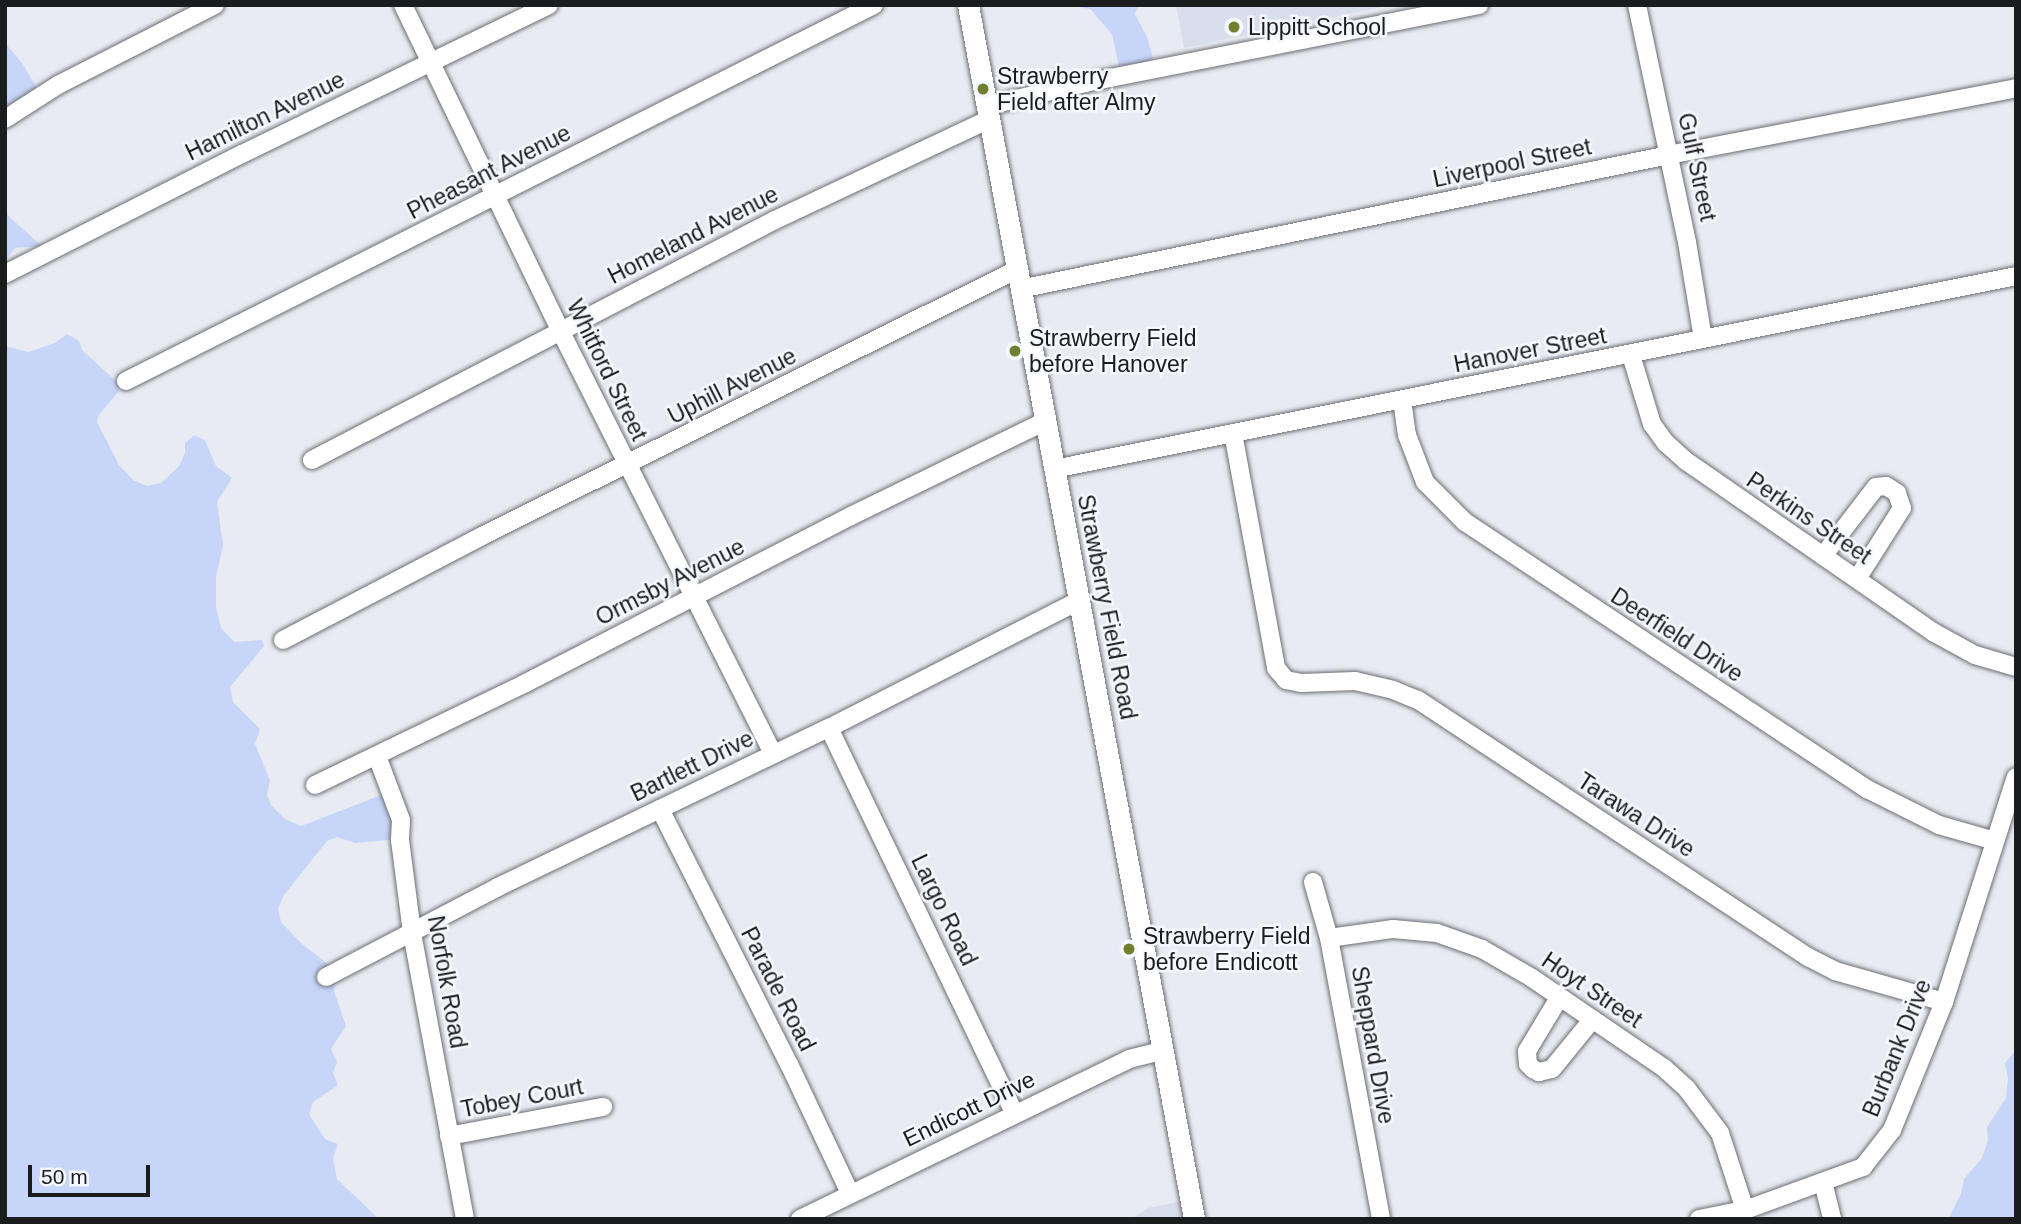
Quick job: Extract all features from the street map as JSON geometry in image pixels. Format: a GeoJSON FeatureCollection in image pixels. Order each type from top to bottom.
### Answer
{"type":"FeatureCollection","features":[{"type":"Feature","properties":{"kind":"street"},"geometry":{"type":"LineString","coordinates":[[5,119],[58,85],[215,5]]}},
{"type":"Feature","properties":{"kind":"street","name":"Whitford Street"},"geometry":{"type":"LineString","coordinates":[[403,5],[561,332],[773,754]]}},
{"type":"Feature","properties":{"kind":"street","name":"Hamilton Avenue"},"geometry":{"type":"LineString","coordinates":[[5,274],[549,5]]}},
{"type":"Feature","properties":{"kind":"street","name":"Pheasant Avenue"},"geometry":{"type":"LineString","coordinates":[[126,381],[874,5]]}},
{"type":"Feature","properties":{"kind":"street","name":"Strawberry Field Road"},"geometry":{"type":"LineString","coordinates":[[968,5],[1194,1219]]}},
{"type":"Feature","properties":{"kind":"street","name":"Homeland Avenue"},"geometry":{"type":"LineString","coordinates":[[312,460],[988,112],[1111,77],[1479,5]]}},
{"type":"Feature","properties":{"kind":"street","name":"Gulf Street"},"geometry":{"type":"LineString","coordinates":[[1637,5],[1669,155],[1703,339]]}},
{"type":"Feature","properties":{"kind":"street","name":"Liverpool Street"},"geometry":{"type":"LineString","coordinates":[[1018,279],[2016,88]]}},
{"type":"Feature","properties":{"kind":"street","name":"Hanover Street"},"geometry":{"type":"LineString","coordinates":[[1054,469],[2016,276]]}},
{"type":"Feature","properties":{"kind":"street","name":"Uphill Avenue"},"geometry":{"type":"LineString","coordinates":[[283,640],[484,535],[1018,279]]}},
{"type":"Feature","properties":{"kind":"street","name":"Perkins Street"},"geometry":{"type":"LineString","coordinates":[[1631,355],[1651,424],[1665,443],[1717,485],[1957,646],[1975,655],[2016,667]]}},
{"type":"Feature","properties":{"kind":"street","name":"Deerfield Drive"},"geometry":{"type":"LineString","coordinates":[[1402,400],[1407,435],[1425,482],[1465,522],[1616,625],[1875,794],[1939,825],[1995,841]]}},
{"type":"Feature","properties":{"kind":"street","name":"Ormsby Avenue"},"geometry":{"type":"LineString","coordinates":[[316,785],[1045,421]]}},
{"type":"Feature","properties":{"kind":"street","name":"Tarawa Drive"},"geometry":{"type":"LineString","coordinates":[[1233,433],[1276,668],[1286,680],[1302,683],[1355,681],[1393,690],[1418,700],[1808,957],[1835,971],[1944,1002]]}},
{"type":"Feature","properties":{"kind":"street"},"geometry":{"type":"LineString","coordinates":[[1823,556],[1876,488],[1886,486],[1897,493],[1902,508],[1857,579]]}},
{"type":"Feature","properties":{"kind":"street","name":"Bartlett Drive"},"geometry":{"type":"LineString","coordinates":[[326,977],[498,887],[829,728],[1080,600]]}},
{"type":"Feature","properties":{"kind":"street","name":"Largo Road"},"geometry":{"type":"LineString","coordinates":[[829,728],[1014,1113]]}},
{"type":"Feature","properties":{"kind":"street","name":"Norfolk Road"},"geometry":{"type":"LineString","coordinates":[[377,756],[401,820],[400,840],[412,933],[465,1219]]}},
{"type":"Feature","properties":{"kind":"street","name":"Burbank Drive"},"geometry":{"type":"LineString","coordinates":[[1699,1219],[1745,1210],[1863,1167],[1892,1130],[1944,1002],[2016,776]]}},
{"type":"Feature","properties":{"kind":"street","name":"Parade Road"},"geometry":{"type":"LineString","coordinates":[[660,809],[789,1064],[850,1194]]}},
{"type":"Feature","properties":{"kind":"street","name":"Sheppard Drive"},"geometry":{"type":"LineString","coordinates":[[1313,882],[1329,938],[1381,1219]]}},
{"type":"Feature","properties":{"kind":"street","name":"Hoyt Street"},"geometry":{"type":"LineString","coordinates":[[1329,938],[1393,929],[1437,933],[1482,949],[1532,978],[1559,999],[1664,1068],[1699,1103],[1720,1133],[1745,1210]]}},
{"type":"Feature","properties":{"kind":"street"},"geometry":{"type":"LineString","coordinates":[[1559,999],[1527,1051],[1528,1064],[1534,1069],[1539,1072],[1552,1069],[1592,1020]]}},
{"type":"Feature","properties":{"kind":"street","name":"Endicott Drive"},"geometry":{"type":"LineString","coordinates":[[800,1219],[1129,1059],[1162,1051]]}},
{"type":"Feature","properties":{"kind":"street","name":"Tobey Court"},"geometry":{"type":"LineString","coordinates":[[449,1136],[603,1107]]}},
{"type":"Feature","properties":{"kind":"street"},"geometry":{"type":"LineString","coordinates":[[1823,1182],[1832,1219]]}},
{"type":"Feature","properties":{"kind":"shaded area"},"geometry":{"type":"Polygon","coordinates":[[[1069,5],[1138,5],[1135,14],[1147,37],[1156,68],[1121,76],[1112,34],[1090,9],[1069,5]]]}},
{"type":"Feature","properties":{"kind":"shaded area","name":"Lippitt School"},"geometry":{"type":"Polygon","coordinates":[[[1176,5],[1392,5],[1184,48],[1176,5]]]}},
{"type":"Feature","properties":{"kind":"shaded area"},"geometry":{"type":"Polygon","coordinates":[[[5,43],[22,63],[40,93],[5,115],[5,43]]]}},
{"type":"Feature","properties":{"kind":"shaded area"},"geometry":{"type":"Polygon","coordinates":[[[5,213],[42,246],[15,248],[5,261],[5,213]]]}},
{"type":"Feature","properties":{"kind":"shaded area"},"geometry":{"type":"Polygon","coordinates":[[[67,334],[79,341],[82,350],[117,382],[119,391],[98,416],[97,422],[119,465],[133,480],[147,486],[161,483],[179,466],[185,453],[185,443],[194,435],[205,440],[216,466],[232,478],[217,502],[223,545],[216,577],[216,607],[221,628],[234,642],[262,640],[264,646],[230,687],[233,702],[260,729],[255,744],[270,780],[267,794],[271,805],[285,819],[301,826],[384,794],[398,839],[355,843],[337,837],[327,841],[284,895],[278,908],[281,922],[301,943],[329,965],[338,965],[334,991],[346,1026],[331,1049],[337,1062],[333,1073],[338,1085],[313,1102],[309,1114],[325,1139],[338,1144],[333,1158],[337,1179],[379,1219],[5,1219],[5,346],[28,352],[55,343],[67,334]]]}},
{"type":"Feature","properties":{"kind":"shaded area"},"geometry":{"type":"Polygon","coordinates":[[[2016,1050],[2016,1219],[1948,1219],[1961,1194],[1964,1179],[1982,1158],[1988,1140],[1987,1127],[2006,1098],[2008,1078],[2005,1063],[2016,1050]]]}},
{"type":"Feature","properties":{"kind":"shaded area"},"geometry":{"type":"Polygon","coordinates":[[[1188,1200],[1193,1219],[1131,1219],[1148,1208],[1188,1200]]]}},
{"type":"Feature","properties":{"kind":"place","name":"Lippitt School"},"geometry":{"type":"Point","coordinates":[1234,27]}},
{"type":"Feature","properties":{"kind":"place","name":"Strawberry Field after Almy"},"geometry":{"type":"Point","coordinates":[983,89]}},
{"type":"Feature","properties":{"kind":"place","name":"Strawberry Field before Hanover"},"geometry":{"type":"Point","coordinates":[1015,351]}},
{"type":"Feature","properties":{"kind":"place","name":"Strawberry Field before Endicott"},"geometry":{"type":"Point","coordinates":[1129,949]}}]}
